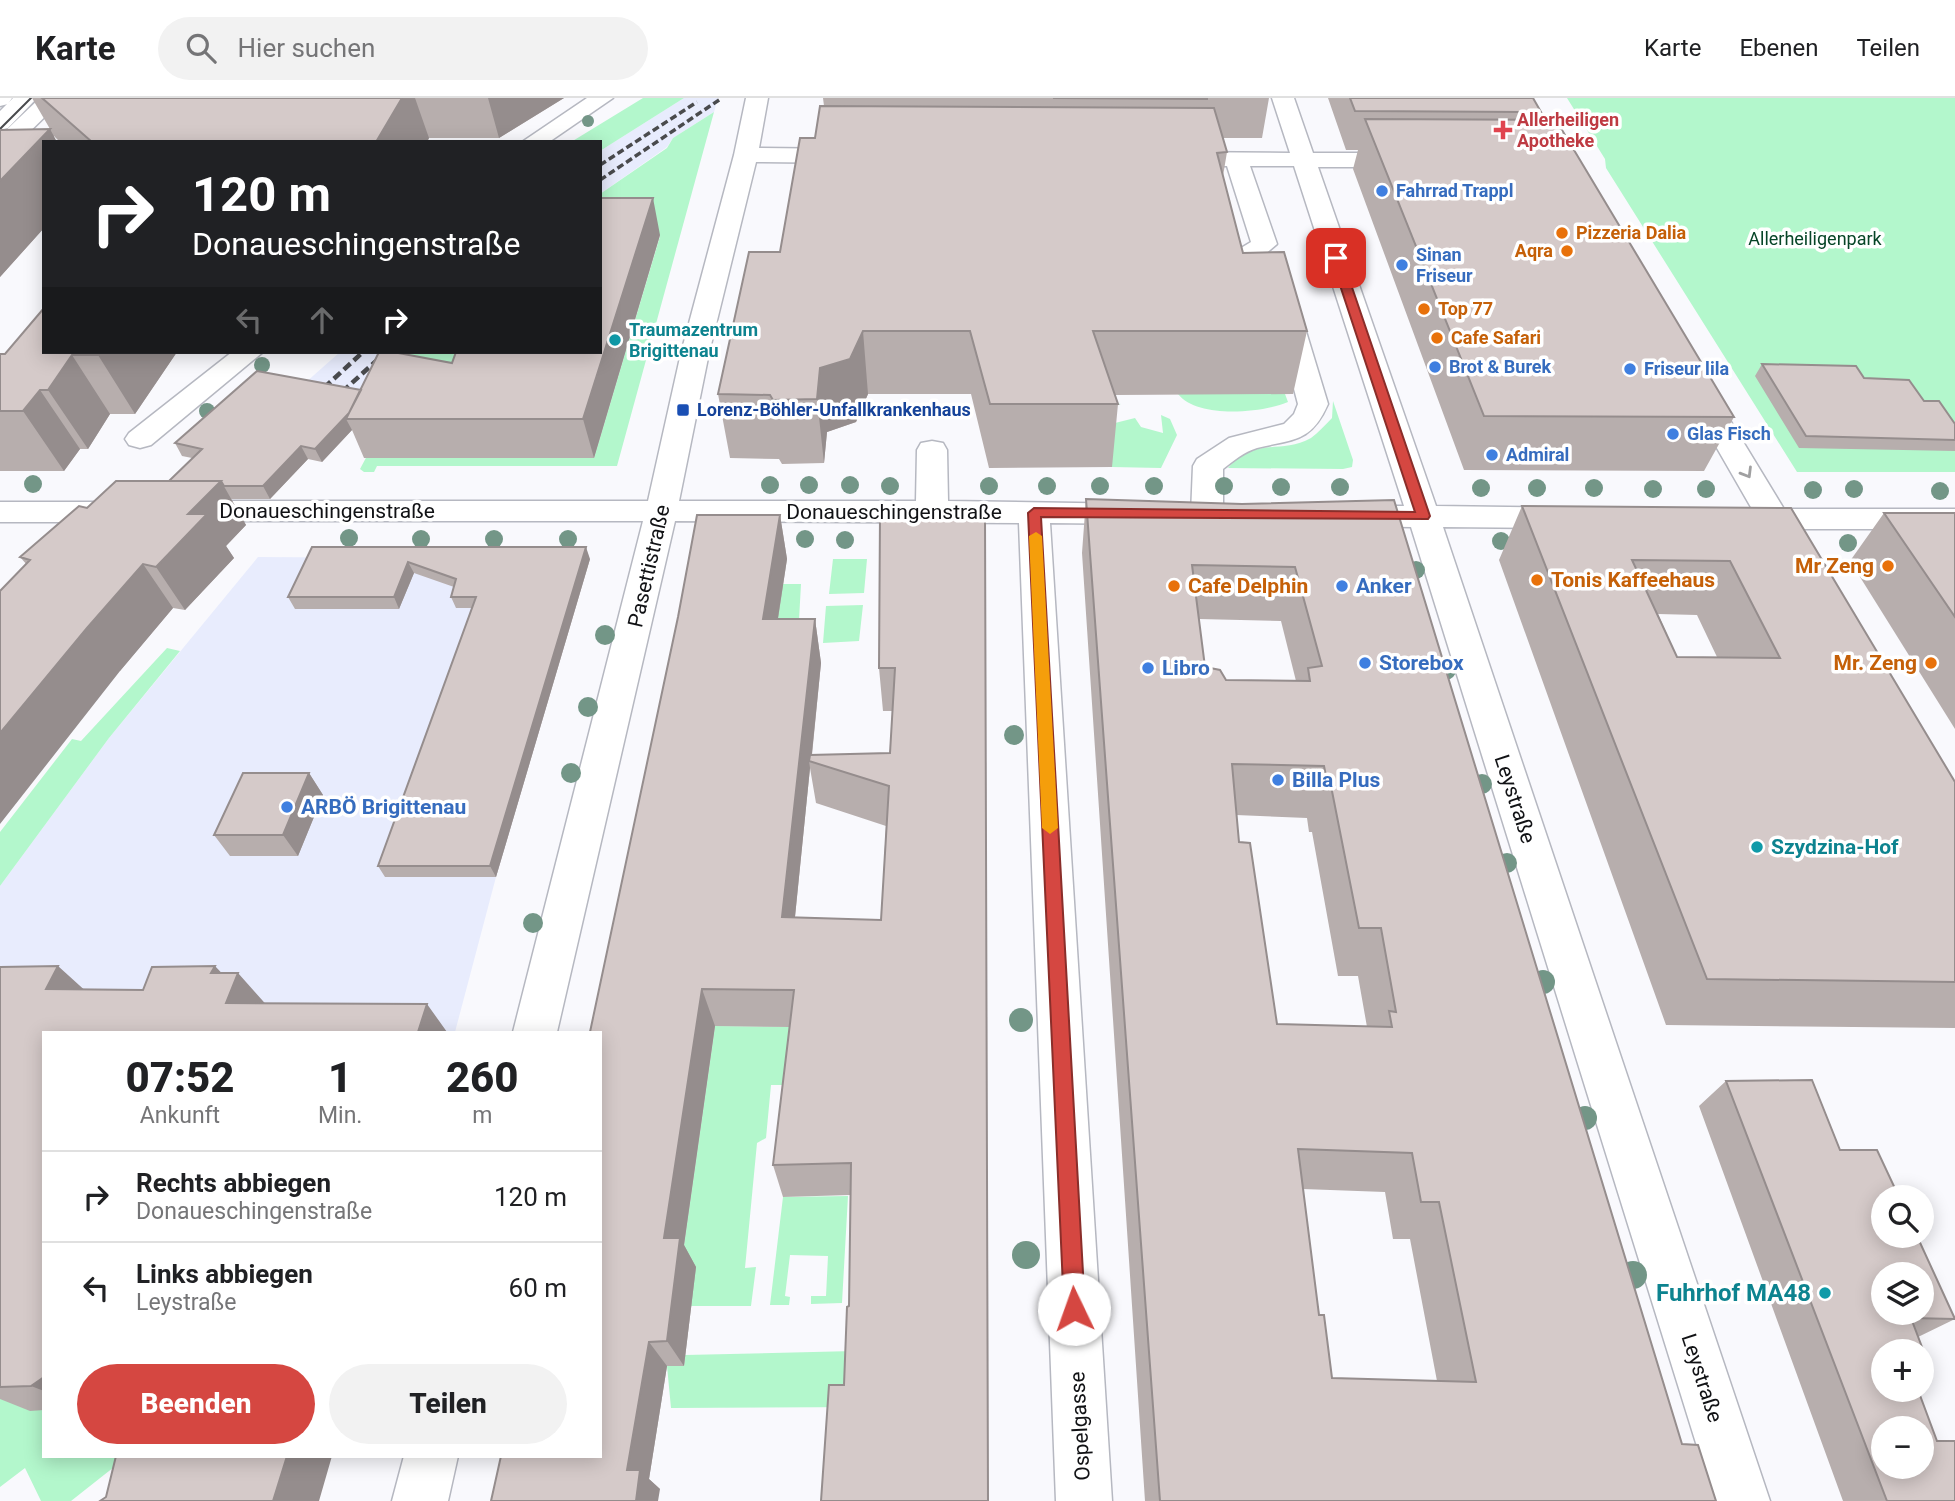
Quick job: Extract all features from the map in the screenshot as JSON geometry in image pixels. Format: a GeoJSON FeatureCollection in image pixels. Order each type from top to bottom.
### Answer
{"type":"FeatureCollection","features":[{"type":"Feature","properties":{"kind":"street"},"geometry":{"type":"LineString","coordinates":[[0,123],[26,98]]}},
{"type":"Feature","properties":{"kind":"street"},"geometry":{"type":"LineString","coordinates":[[6,154],[53,98]]}},
{"type":"Feature","properties":{"kind":"street"},"geometry":{"type":"LineString","coordinates":[[536,140],[602,98]]}},
{"type":"Feature","properties":{"kind":"street","name":"Pasettistraße"},"geometry":{"type":"LineString","coordinates":[[535,1031],[662,511],[695,353],[746,155],[757,98]]}},
{"type":"Feature","properties":{"kind":"street","name":"Leystraße"},"geometry":{"type":"LineString","coordinates":[[1283,98],[1423,516],[1742,1501]]}},
{"type":"Feature","properties":{"kind":"street"},"geometry":{"type":"LineString","coordinates":[[746,155],[868,156]]}},
{"type":"Feature","properties":{"kind":"street"},"geometry":{"type":"LineString","coordinates":[[1154,158],[1429,160]]}},
{"type":"Feature","properties":{"kind":"street","name":"Donaueschingenstraße"},"geometry":{"type":"LineString","coordinates":[[0,512],[932,511],[1198,514],[1208,466],[1222,453],[1247,442],[1275,438],[1298,429],[1310,415],[1313,404],[1285,305],[1260,287],[1245,265],[1250,253],[1264,244],[1236,159]]}},
{"type":"Feature","properties":{"kind":"street"},"geometry":{"type":"LineString","coordinates":[[140,439],[246,354]]}},
{"type":"Feature","properties":{"kind":"street"},"geometry":{"type":"LineString","coordinates":[[1682,363],[1798,560]]}},
{"type":"Feature","properties":{"kind":"street"},"geometry":{"type":"LineString","coordinates":[[932,450],[932,511]]}},
{"type":"Feature","properties":{"kind":"street","name":"Ospelgasse"},"geometry":{"type":"LineString","coordinates":[[1034,513],[1084,1501]]}},
{"type":"Feature","properties":{"kind":"street"},"geometry":{"type":"LineString","coordinates":[[1316,515],[1599,518]]}},
{"type":"Feature","properties":{"kind":"street"},"geometry":{"type":"LineString","coordinates":[[1721,519],[1955,519]]}},
{"type":"Feature","properties":{"kind":"street"},"geometry":{"type":"LineString","coordinates":[[420,1501],[431,1458]]}},
{"type":"Feature","properties":{"kind":"shaded area"},"geometry":{"type":"Polygon","coordinates":[[[684,98],[718,98],[714,112],[673,138],[667,147],[602,193],[602,150],[684,98]]]}},
{"type":"Feature","properties":{"kind":"shaded area"},"geometry":{"type":"Polygon","coordinates":[[[338,354],[406,354],[326,426],[296,391],[338,354]]]}},
{"type":"Feature","properties":{"kind":"shaded area","name":"ARBÖ Brigittenau"},"geometry":{"type":"Polygon","coordinates":[[[258,557],[589,559],[496,877],[455,1031],[42,1031],[42,1037],[0,1136],[0,886],[109,738],[258,557]]]}},
{"type":"Feature","properties":{"kind":"green space"},"geometry":{"type":"Polygon","coordinates":[[[643,98],[684,98],[602,150],[602,140],[574,140],[643,98]]]}},
{"type":"Feature","properties":{"kind":"green space","name":"Allerheiligenpark"},"geometry":{"type":"Polygon","coordinates":[[[1567,98],[1955,98],[1955,472],[1797,472],[1606,168],[1605,159],[1567,98]]]}},
{"type":"Feature","properties":{"kind":"green space"},"geometry":{"type":"Polygon","coordinates":[[[714,112],[617,466],[377,466],[374,472],[360,469],[368,454],[374,383],[406,354],[485,354],[414,458],[594,458],[660,236],[602,235],[602,193],[667,148],[673,138],[714,112]]]}},
{"type":"Feature","properties":{"kind":"green space"},"geometry":{"type":"Polygon","coordinates":[[[1178,394],[1285,394],[1288,402],[1262,409],[1230,412],[1200,407],[1187,402],[1178,394]]]}},
{"type":"Feature","properties":{"kind":"green space"},"geometry":{"type":"Polygon","coordinates":[[[1090,400],[1121,404],[1104,408],[1115,423],[1135,418],[1141,427],[1163,433],[1161,415],[1170,419],[1177,435],[1161,468],[1112,467],[1090,400]]]}},
{"type":"Feature","properties":{"kind":"green space"},"geometry":{"type":"Polygon","coordinates":[[[1333,401],[1353,460],[1352,467],[1228,468],[1248,452],[1300,443],[1311,438],[1332,418],[1333,401]]]}},
{"type":"Feature","properties":{"kind":"green space"},"geometry":{"type":"Polygon","coordinates":[[[833,559],[867,559],[864,593],[829,594],[833,559]]]}},
{"type":"Feature","properties":{"kind":"green space"},"geometry":{"type":"Polygon","coordinates":[[[751,584],[801,584],[799,620],[747,621],[751,584]]]}},
{"type":"Feature","properties":{"kind":"green space"},"geometry":{"type":"Polygon","coordinates":[[[863,605],[859,641],[823,643],[826,606],[863,605]]]}},
{"type":"Feature","properties":{"kind":"green space"},"geometry":{"type":"Polygon","coordinates":[[[167,648],[180,651],[109,738],[0,886],[0,832],[72,739],[81,741],[167,648]]]}},
{"type":"Feature","properties":{"kind":"green space"},"geometry":{"type":"Polygon","coordinates":[[[715,1026],[803,1027],[797,1085],[771,1085],[766,1138],[757,1143],[745,1268],[756,1267],[751,1306],[691,1306],[681,1266],[715,1026]]]}},
{"type":"Feature","properties":{"kind":"green space"},"geometry":{"type":"Polygon","coordinates":[[[848,1196],[842,1303],[811,1304],[811,1296],[826,1296],[828,1256],[790,1255],[785,1296],[790,1297],[789,1305],[770,1305],[783,1197],[848,1196]]]}},
{"type":"Feature","properties":{"kind":"green space"},"geometry":{"type":"Polygon","coordinates":[[[854,1351],[868,1407],[671,1408],[667,1366],[684,1366],[685,1355],[854,1351]]]}},
{"type":"Feature","properties":{"kind":"green space"},"geometry":{"type":"Polygon","coordinates":[[[0,1397],[30,1410],[42,1410],[42,1458],[125,1458],[71,1501],[41,1501],[25,1468],[0,1487],[0,1397]]]}},
{"type":"Feature","properties":{"kind":"building"},"geometry":{"type":"Polygon","coordinates":[[[42,98],[402,98],[377,140],[90,140],[42,98]]]}},
{"type":"Feature","properties":{"kind":"building"},"geometry":{"type":"Polygon","coordinates":[[[1053,98],[1207,98],[1207,99],[1053,98]]]}},
{"type":"Feature","properties":{"kind":"building"},"geometry":{"type":"Polygon","coordinates":[[[1350,98],[1533,98],[1541,112],[1355,111],[1350,98]]]}},
{"type":"Feature","properties":{"kind":"building"},"geometry":{"type":"Polygon","coordinates":[[[820,106],[1214,108],[1227,152],[1217,153],[1243,253],[1284,252],[1307,331],[1093,331],[1118,404],[990,404],[970,331],[863,331],[850,359],[820,368],[817,399],[773,400],[770,395],[718,394],[749,252],[780,252],[800,138],[815,138],[820,106]]]}},
{"type":"Feature","properties":{"kind":"building"},"geometry":{"type":"Polygon","coordinates":[[[1365,119],[1556,120],[1734,417],[1484,416],[1365,119]]]}},
{"type":"Feature","properties":{"kind":"building"},"geometry":{"type":"Polygon","coordinates":[[[50,129],[0,181],[0,130],[50,129]]]}},
{"type":"Feature","properties":{"kind":"building"},"geometry":{"type":"Polygon","coordinates":[[[602,198],[653,198],[583,419],[346,419],[378,354],[404,354],[452,363],[455,354],[602,354],[602,198]]]}},
{"type":"Feature","properties":{"kind":"building"},"geometry":{"type":"Polygon","coordinates":[[[42,310],[42,354],[99,354],[72,355],[48,390],[40,390],[23,411],[0,411],[0,354],[5,354],[42,310]]]}},
{"type":"Feature","properties":{"kind":"building"},"geometry":{"type":"Polygon","coordinates":[[[1762,364],[1856,366],[1864,378],[1909,380],[1924,401],[1939,401],[1955,424],[1955,440],[1806,436],[1762,364]]]}},
{"type":"Feature","properties":{"kind":"building"},"geometry":{"type":"Polygon","coordinates":[[[257,371],[361,390],[349,413],[315,449],[301,446],[263,486],[224,486],[221,481],[169,481],[202,449],[175,443],[257,371]]]}},
{"type":"Feature","properties":{"kind":"building"},"geometry":{"type":"Polygon","coordinates":[[[116,481],[221,481],[188,514],[207,514],[156,567],[143,564],[0,733],[0,591],[30,560],[20,557],[79,506],[87,508],[116,481]]]}},
{"type":"Feature","properties":{"kind":"building"},"geometry":{"type":"Polygon","coordinates":[[[1086,499],[1242,504],[1394,500],[1682,1444],[1698,1445],[1716,1501],[1160,1501],[1086,499]],[[1192,565],[1205,667],[1220,670],[1226,680],[1310,681],[1308,668],[1322,666],[1295,567],[1192,565]],[[1232,764],[1239,842],[1250,843],[1277,1024],[1392,1027],[1389,1011],[1396,1012],[1381,928],[1359,928],[1330,781],[1327,781],[1324,766],[1232,764]],[[1298,1149],[1319,1315],[1324,1315],[1332,1378],[1476,1382],[1439,1202],[1421,1202],[1412,1153],[1298,1149]]]}},
{"type":"Feature","properties":{"kind":"building"},"geometry":{"type":"Polygon","coordinates":[[[1522,506],[1791,508],[1955,782],[1955,982],[1707,979],[1522,506]],[[1632,560],[1677,657],[1780,658],[1730,561],[1632,560]]]}},
{"type":"Feature","properties":{"kind":"building"},"geometry":{"type":"Polygon","coordinates":[[[1884,513],[1955,513],[1955,617],[1884,513]]]}},
{"type":"Feature","properties":{"kind":"building"},"geometry":{"type":"Polygon","coordinates":[[[697,515],[780,515],[763,619],[815,619],[782,917],[881,920],[889,786],[809,761],[810,755],[890,753],[895,668],[879,668],[880,515],[985,515],[988,1501],[821,1501],[829,1385],[844,1385],[849,1306],[851,1163],[773,1165],[794,990],[702,989],[664,1238],[680,1238],[667,1341],[649,1342],[627,1470],[640,1470],[636,1501],[491,1501],[501,1458],[602,1458],[602,1031],[590,1031],[697,515]]]}},
{"type":"Feature","properties":{"kind":"building"},"geometry":{"type":"Polygon","coordinates":[[[312,547],[586,547],[490,866],[378,866],[476,597],[451,597],[456,579],[408,562],[394,597],[288,597],[312,547]]]}},
{"type":"Feature","properties":{"kind":"building"},"geometry":{"type":"Polygon","coordinates":[[[243,773],[309,773],[283,835],[214,835],[243,773]]]}},
{"type":"Feature","properties":{"kind":"building"},"geometry":{"type":"Polygon","coordinates":[[[58,966],[46,989],[143,990],[152,967],[215,966],[211,973],[238,973],[226,1003],[427,1004],[418,1031],[42,1031],[42,1378],[31,1386],[0,1387],[0,967],[58,966]]]}},
{"type":"Feature","properties":{"kind":"building"},"geometry":{"type":"Polygon","coordinates":[[[1812,1080],[1840,1150],[1877,1150],[1893,1185],[1871,1185],[1871,1248],[1922,1248],[1929,1262],[1871,1262],[1871,1325],[1914,1325],[1919,1339],[1871,1339],[1871,1402],[1922,1402],[1928,1416],[1871,1416],[1871,1459],[1726,1081],[1812,1080]]]}},
{"type":"Feature","properties":{"kind":"building"},"geometry":{"type":"Polygon","coordinates":[[[1934,1273],[1955,1319],[1934,1319],[1934,1273]]]}},
{"type":"Feature","properties":{"kind":"building"},"geometry":{"type":"Polygon","coordinates":[[[1934,1433],[1937,1441],[1955,1441],[1955,1501],[1887,1501],[1879,1479],[1934,1479],[1934,1433]]]}},
{"type":"Feature","properties":{"kind":"building"},"geometry":{"type":"Polygon","coordinates":[[[116,1458],[286,1458],[273,1501],[100,1501],[106,1497],[116,1458]]]}},
{"type":"Feature","properties":{"kind":"tram line"},"geometry":{"type":"LineString","coordinates":[[0,129],[31,98]]}},
{"type":"Feature","properties":{"kind":"railway"},"geometry":{"type":"LineString","coordinates":[[602,179],[722,98]]}},
{"type":"Feature","properties":{"kind":"railway"},"geometry":{"type":"LineString","coordinates":[[602,164],[697,102]]}},
{"type":"Feature","properties":{"kind":"railway"},"geometry":{"type":"LineString","coordinates":[[314,397],[361,354]]}},
{"type":"Feature","properties":{"kind":"railway"},"geometry":{"type":"LineString","coordinates":[[332,401],[384,354]]}},
{"type":"Feature","properties":{"kind":"slow traffic"},"geometry":{"type":"LineString","coordinates":[[1036,536],[1050,828]]}},
{"type":"Feature","properties":{"kind":"place","name":"Allerheiligen Apotheke"},"geometry":{"type":"Point","coordinates":[1503,130]}},
{"type":"Feature","properties":{"kind":"place","name":"Fahrrad Trappl"},"geometry":{"type":"Point","coordinates":[1382,191]}},
{"type":"Feature","properties":{"kind":"place","name":"Pizzeria Dalia"},"geometry":{"type":"Point","coordinates":[1562,233]}},
{"type":"Feature","properties":{"kind":"place","name":"Aqra"},"geometry":{"type":"Point","coordinates":[1567,251]}},
{"type":"Feature","properties":{"kind":"place","name":"Sinan Friseur"},"geometry":{"type":"Point","coordinates":[1402,265]}},
{"type":"Feature","properties":{"kind":"place","name":"Top 77"},"geometry":{"type":"Point","coordinates":[1424,309]}},
{"type":"Feature","properties":{"kind":"place","name":"Cafe Safari"},"geometry":{"type":"Point","coordinates":[1437,338]}},
{"type":"Feature","properties":{"kind":"place","name":"Traumazentrum Brigittenau"},"geometry":{"type":"Point","coordinates":[615,340]}},
{"type":"Feature","properties":{"kind":"place","name":"Brot & Burek"},"geometry":{"type":"Point","coordinates":[1435,367]}},
{"type":"Feature","properties":{"kind":"place","name":"Friseur lila"},"geometry":{"type":"Point","coordinates":[1630,369]}},
{"type":"Feature","properties":{"kind":"place","name":"Lorenz-Böhler-Unfallkrankenhaus"},"geometry":{"type":"Point","coordinates":[683,410]}},
{"type":"Feature","properties":{"kind":"place","name":"Glas Fisch"},"geometry":{"type":"Point","coordinates":[1673,434]}},
{"type":"Feature","properties":{"kind":"place","name":"Admiral"},"geometry":{"type":"Point","coordinates":[1492,455]}},
{"type":"Feature","properties":{"kind":"place","name":"Mr Zeng"},"geometry":{"type":"Point","coordinates":[1888,566]}},
{"type":"Feature","properties":{"kind":"place","name":"Tonis Kaffeehaus"},"geometry":{"type":"Point","coordinates":[1537,580]}},
{"type":"Feature","properties":{"kind":"place","name":"Cafe Delphin"},"geometry":{"type":"Point","coordinates":[1174,586]}},
{"type":"Feature","properties":{"kind":"place","name":"Anker"},"geometry":{"type":"Point","coordinates":[1342,586]}},
{"type":"Feature","properties":{"kind":"place","name":"Storebox"},"geometry":{"type":"Point","coordinates":[1365,663]}},
{"type":"Feature","properties":{"kind":"place","name":"Mr. Zeng"},"geometry":{"type":"Point","coordinates":[1931,663]}},
{"type":"Feature","properties":{"kind":"place","name":"Libro"},"geometry":{"type":"Point","coordinates":[1148,668]}},
{"type":"Feature","properties":{"kind":"place","name":"Billa Plus"},"geometry":{"type":"Point","coordinates":[1278,780]}},
{"type":"Feature","properties":{"kind":"place","name":"ARBÖ Brigittenau"},"geometry":{"type":"Point","coordinates":[287,807]}},
{"type":"Feature","properties":{"kind":"place","name":"Szydzina-Hof"},"geometry":{"type":"Point","coordinates":[1757,847]}},
{"type":"Feature","properties":{"kind":"place","name":"Fuhrhof MA48"},"geometry":{"type":"Point","coordinates":[1825,1293]}},
{"type":"Feature","properties":{"kind":"route"},"geometry":{"type":"LineString","coordinates":[[1074,1309],[1034,513],[1423,516],[1336,258]]}}]}
